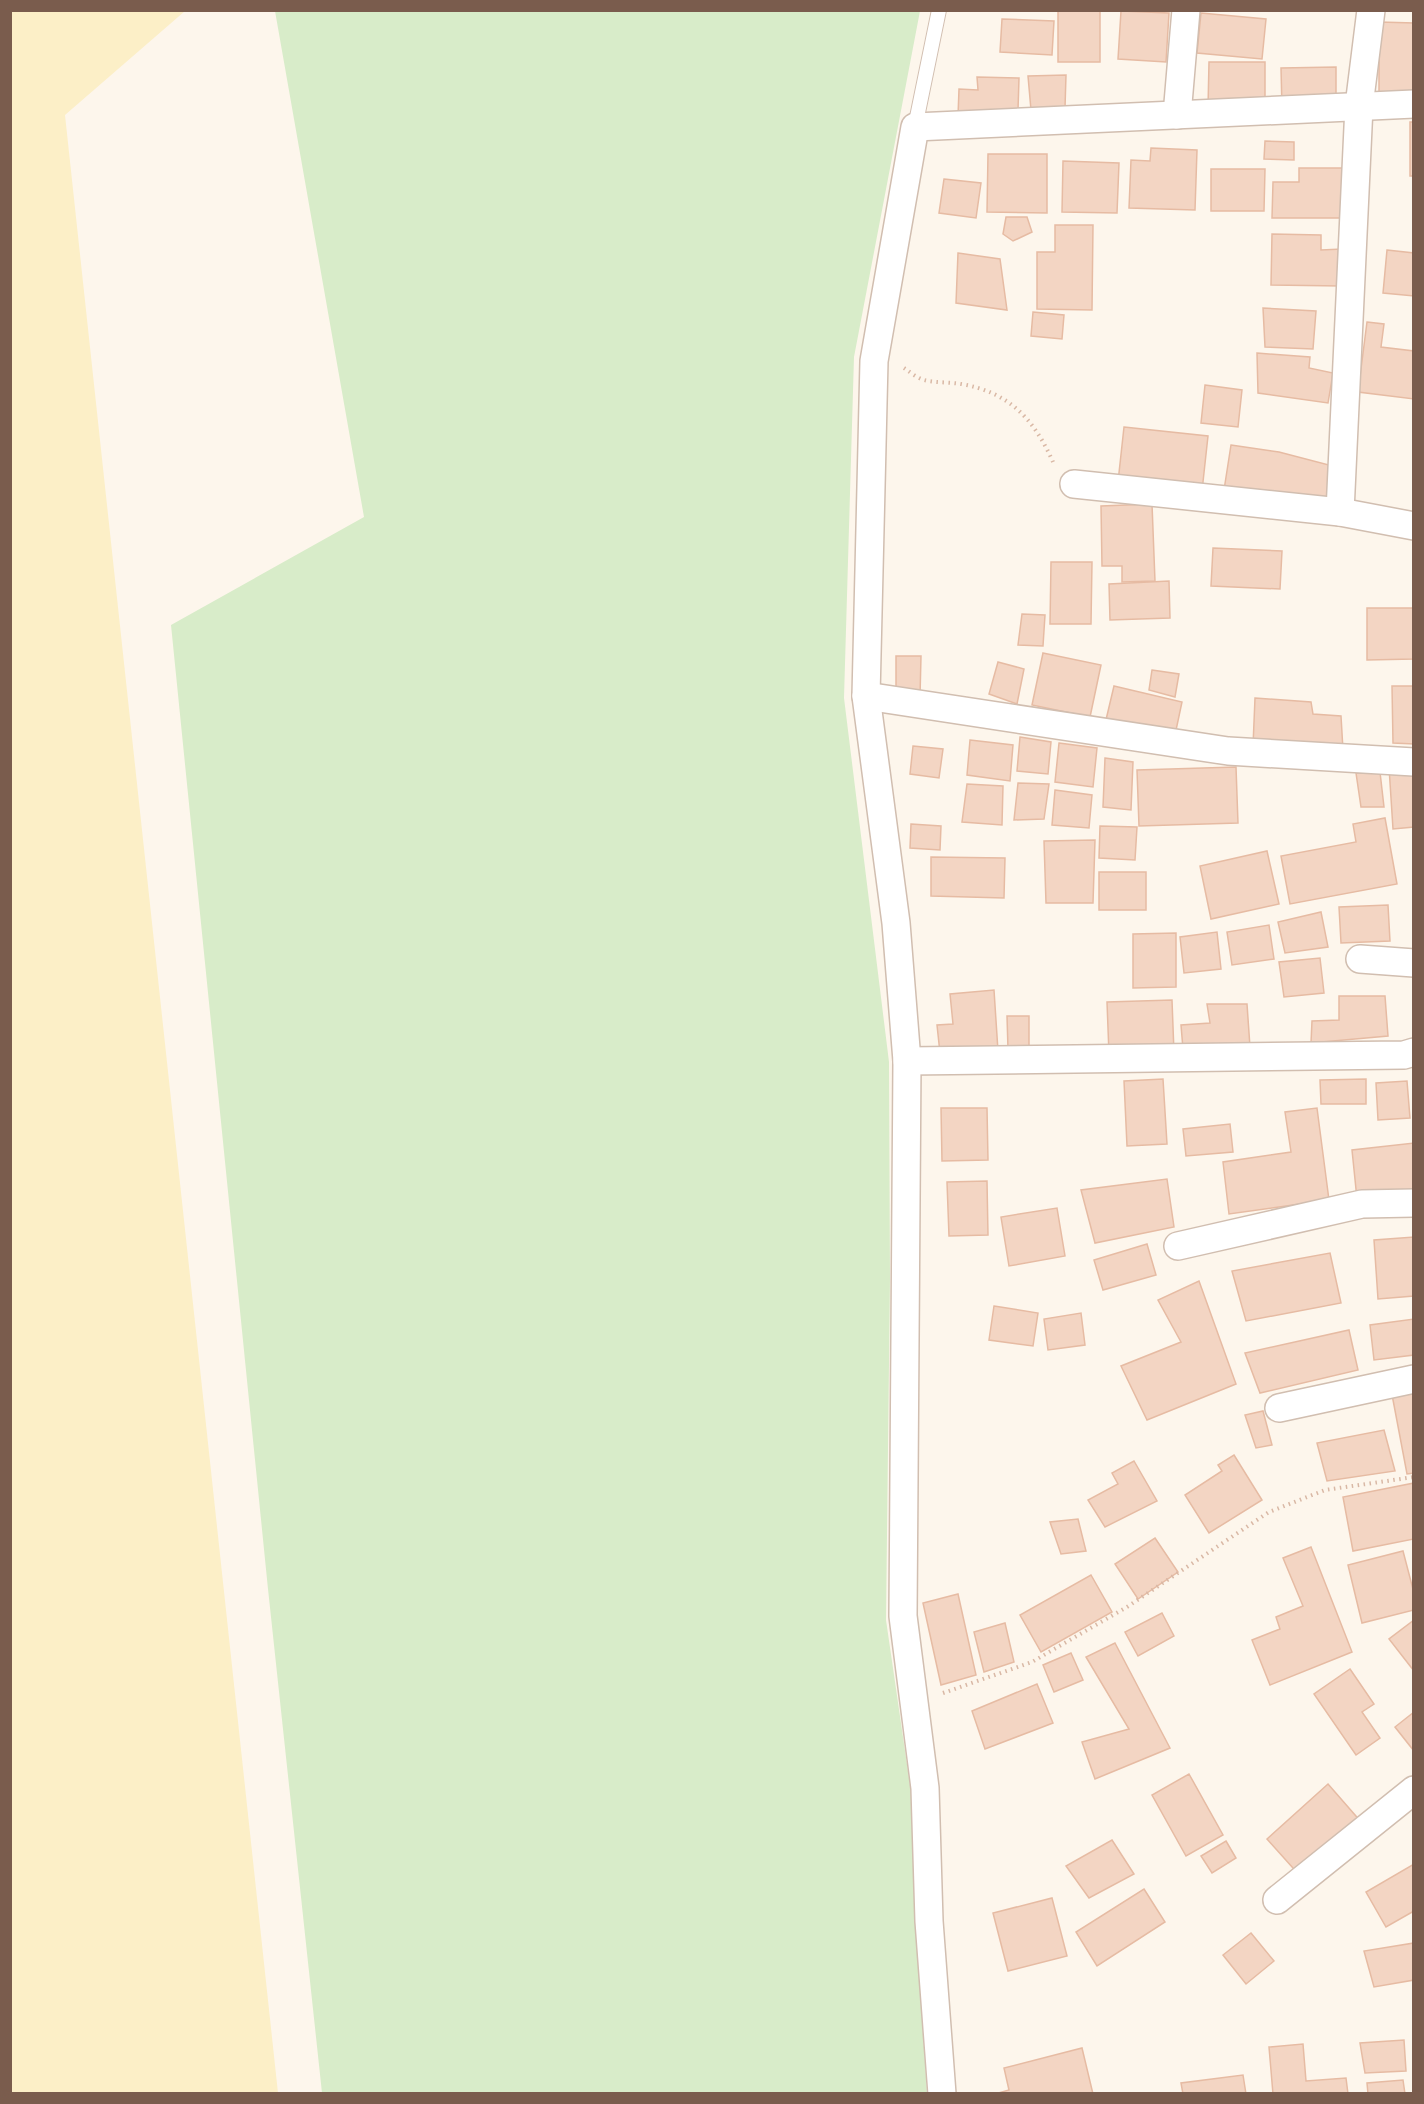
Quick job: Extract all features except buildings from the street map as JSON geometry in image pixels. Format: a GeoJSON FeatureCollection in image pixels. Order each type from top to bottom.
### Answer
{"type":"FeatureCollection","features":[{"type":"Feature","properties":{"kind":"street"},"geometry":{"type":"LineString","coordinates":[[1177,115],[1186,10]]}},
{"type":"Feature","properties":{"kind":"street"},"geometry":{"type":"LineString","coordinates":[[1340,512],[1359,106],[1371,10]]}},
{"type":"Feature","properties":{"kind":"street"},"geometry":{"type":"LineString","coordinates":[[942,2094],[929,1921],[925,1788],[903,1616],[907,1061],[896,923],[866,696],[874,361],[915,127],[1413,104]]}},
{"type":"Feature","properties":{"kind":"street"},"geometry":{"type":"LineString","coordinates":[[1074,484],[1340,512],[1413,526]]}},
{"type":"Feature","properties":{"kind":"street"},"geometry":{"type":"LineString","coordinates":[[866,696],[1228,751],[1413,762]]}},
{"type":"Feature","properties":{"kind":"street"},"geometry":{"type":"LineString","coordinates":[[1360,959],[1413,963]]}},
{"type":"Feature","properties":{"kind":"street"},"geometry":{"type":"LineString","coordinates":[[907,1061],[1404,1055],[1413,1052]]}},
{"type":"Feature","properties":{"kind":"street"},"geometry":{"type":"LineString","coordinates":[[1178,1246],[1362,1204],[1413,1203]]}},
{"type":"Feature","properties":{"kind":"street"},"geometry":{"type":"LineString","coordinates":[[1279,1408],[1413,1379]]}},
{"type":"Feature","properties":{"kind":"street"},"geometry":{"type":"LineString","coordinates":[[1277,1900],[1413,1790]]}},
{"type":"Feature","properties":{"kind":"lane"},"geometry":{"type":"LineString","coordinates":[[915,127],[939,10]]}},
{"type":"Feature","properties":{"kind":"path"},"geometry":{"type":"LineString","coordinates":[[876,349],[922,380],[964,384],[997,395],[1026,415],[1046,446],[1061,480],[1074,484]]}},
{"type":"Feature","properties":{"kind":"path"},"geometry":{"type":"LineString","coordinates":[[914,1702],[1032,1662],[1127,1607],[1269,1512],[1325,1490],[1413,1477]]}},
{"type":"Feature","properties":{"kind":"green space"},"geometry":{"type":"Polygon","coordinates":[[[275,11],[920,11],[854,357],[844,698],[889,1062],[890,1278],[886,1620],[911,1792],[915,1912],[927,2093],[322,2093],[268,1589],[171,625],[364,517],[275,11]]]}},
{"type":"Feature","properties":{"kind":"sand"},"geometry":{"type":"Polygon","coordinates":[[[11,10],[185,11],[65,115],[278,2093],[11,2093],[11,10]]]}}]}
